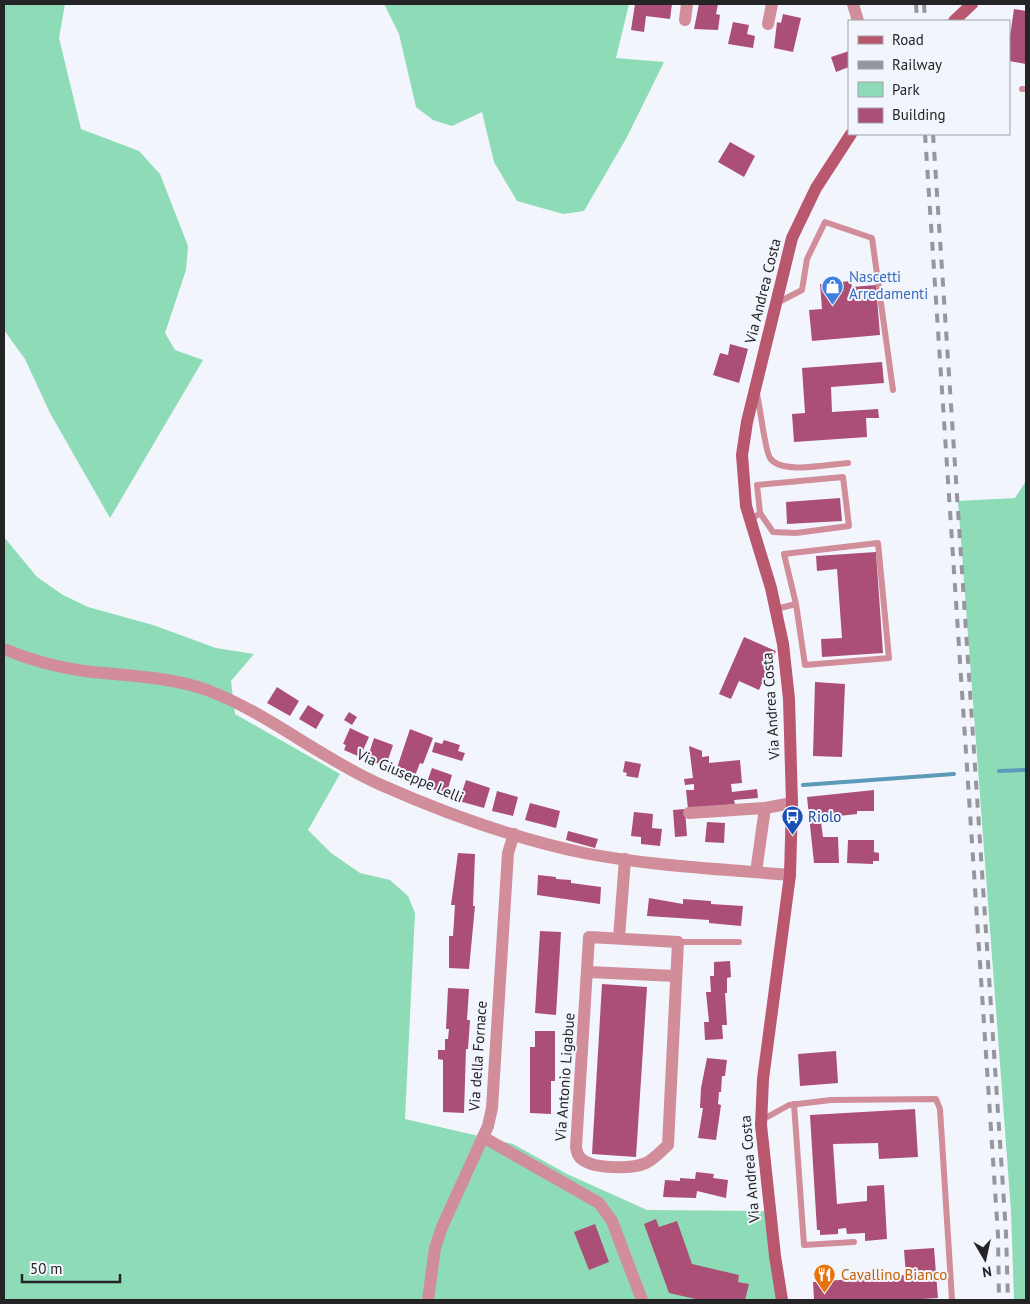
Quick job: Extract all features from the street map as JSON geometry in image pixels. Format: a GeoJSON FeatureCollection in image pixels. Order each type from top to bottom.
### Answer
{"type":"FeatureCollection","features":[{"type":"Feature","properties":{"kind":"main road"},"geometry":{"type":"LineString","coordinates":[[955,20],[972,4]]}},
{"type":"Feature","properties":{"kind":"main road","name":"Via Andrea Costa"},"geometry":{"type":"LineString","coordinates":[[782,1300],[775,1256],[761,1120],[763,1079],[790,875],[792,803],[787,677],[772,588],[750,520],[743,489],[742,455],[792,238],[816,188],[850,135]]}},
{"type":"Feature","properties":{"kind":"street"},"geometry":{"type":"LineString","coordinates":[[685,20],[688,4]]}},
{"type":"Feature","properties":{"kind":"street"},"geometry":{"type":"LineString","coordinates":[[768,24],[772,4]]}},
{"type":"Feature","properties":{"kind":"street"},"geometry":{"type":"LineString","coordinates":[[853,4],[858,20]]}},
{"type":"Feature","properties":{"kind":"street","name":"Via Giuseppe Lelli"},"geometry":{"type":"LineString","coordinates":[[4,649],[47,664],[167,680],[204,690],[246,708],[377,783],[436,807],[514,834],[583,852],[626,859],[790,875]]}},
{"type":"Feature","properties":{"kind":"street"},"geometry":{"type":"LineString","coordinates":[[689,813],[764,808],[792,803]]}},
{"type":"Feature","properties":{"kind":"street"},"geometry":{"type":"LineString","coordinates":[[756,872],[764,808]]}},
{"type":"Feature","properties":{"kind":"street","name":"Via della Fornace"},"geometry":{"type":"LineString","coordinates":[[428,1300],[435,1248],[442,1227],[488,1126],[492,1108],[508,853],[514,834]]}},
{"type":"Feature","properties":{"kind":"street"},"geometry":{"type":"LineString","coordinates":[[619,938],[626,859]]}},
{"type":"Feature","properties":{"kind":"street","name":"Via Antonio Ligabue"},"geometry":{"type":"LineString","coordinates":[[589,937],[678,942],[668,1145],[648,1162],[635,1167],[598,1166],[584,1162],[578,1155],[576,1147],[589,937]]}},
{"type":"Feature","properties":{"kind":"street"},"geometry":{"type":"LineString","coordinates":[[588,972],[676,976]]}},
{"type":"Feature","properties":{"kind":"street"},"geometry":{"type":"LineString","coordinates":[[483,1137],[599,1203],[612,1221],[642,1300]]}},
{"type":"Feature","properties":{"kind":"lane"},"geometry":{"type":"LineString","coordinates":[[776,304],[802,290],[806,259],[825,222],[872,238],[893,390]]}},
{"type":"Feature","properties":{"kind":"lane"},"geometry":{"type":"LineString","coordinates":[[756,388],[763,416],[766,449],[775,463],[801,468],[848,463]]}},
{"type":"Feature","properties":{"kind":"lane"},"geometry":{"type":"LineString","coordinates":[[843,477],[849,526],[796,533],[773,532],[760,513],[757,485],[843,477]]}},
{"type":"Feature","properties":{"kind":"lane"},"geometry":{"type":"LineString","coordinates":[[750,520],[760,513]]}},
{"type":"Feature","properties":{"kind":"lane"},"geometry":{"type":"LineString","coordinates":[[878,543],[889,658],[805,664],[796,604],[784,554],[878,543]]}},
{"type":"Feature","properties":{"kind":"lane"},"geometry":{"type":"LineString","coordinates":[[776,609],[796,604]]}},
{"type":"Feature","properties":{"kind":"lane"},"geometry":{"type":"LineString","coordinates":[[678,942],[739,942]]}},
{"type":"Feature","properties":{"kind":"lane"},"geometry":{"type":"LineString","coordinates":[[761,1120],[794,1104],[831,1100],[936,1099],[940,1109],[952,1300]]}},
{"type":"Feature","properties":{"kind":"lane"},"geometry":{"type":"LineString","coordinates":[[794,1104],[804,1245],[854,1242]]}},
{"type":"Feature","properties":{"kind":"green space"},"geometry":{"type":"Polygon","coordinates":[[[4,4],[65,4],[59,38],[81,129],[139,151],[160,174],[188,246],[186,270],[165,333],[175,350],[203,360],[110,518],[50,413],[25,359],[4,330],[4,4]]]}},
{"type":"Feature","properties":{"kind":"green space"},"geometry":{"type":"Polygon","coordinates":[[[384,4],[629,4],[616,58],[664,62],[627,137],[584,211],[563,214],[517,201],[494,162],[482,112],[452,126],[433,120],[416,107],[399,34],[384,4]]]}},
{"type":"Feature","properties":{"kind":"green space"},"geometry":{"type":"Polygon","coordinates":[[[1026,481],[1026,1300],[1014,1300],[1011,1211],[958,501],[1015,498],[1026,481]]]}},
{"type":"Feature","properties":{"kind":"green space"},"geometry":{"type":"Polygon","coordinates":[[[4,537],[37,577],[63,595],[88,607],[153,625],[216,648],[254,654],[231,681],[235,714],[340,774],[308,830],[331,853],[360,873],[390,880],[408,896],[415,913],[405,1119],[513,1144],[567,1174],[647,1210],[765,1211],[782,1300],[4,1300],[4,537]]]}},
{"type":"Feature","properties":{"kind":"building"},"geometry":{"type":"Polygon","coordinates":[[[635,4],[672,4],[670,19],[646,16],[644,32],[631,30],[635,4]]]}},
{"type":"Feature","properties":{"kind":"building"},"geometry":{"type":"Polygon","coordinates":[[[699,4],[718,4],[716,14],[720,15],[718,30],[694,29],[699,4]]]}},
{"type":"Feature","properties":{"kind":"building"},"geometry":{"type":"Polygon","coordinates":[[[1014,9],[1026,11],[1026,64],[1010,61],[1010,36],[1014,9]]]}},
{"type":"Feature","properties":{"kind":"building"},"geometry":{"type":"Polygon","coordinates":[[[783,14],[801,18],[793,52],[774,48],[777,22],[781,23],[783,14]]]}},
{"type":"Feature","properties":{"kind":"building"},"geometry":{"type":"Polygon","coordinates":[[[733,22],[749,25],[747,34],[755,36],[753,48],[728,44],[733,22]]]}},
{"type":"Feature","properties":{"kind":"building"},"geometry":{"type":"Polygon","coordinates":[[[848,51],[848,67],[836,72],[831,57],[848,51]]]}},
{"type":"Feature","properties":{"kind":"building"},"geometry":{"type":"Polygon","coordinates":[[[730,142],[755,156],[744,177],[718,162],[730,142]]]}},
{"type":"Feature","properties":{"kind":"building"},"geometry":{"type":"Polygon","coordinates":[[[851,281],[852,287],[876,285],[880,335],[812,341],[809,310],[822,309],[820,284],[851,281]]]}},
{"type":"Feature","properties":{"kind":"building"},"geometry":{"type":"Polygon","coordinates":[[[730,344],[748,349],[739,383],[713,375],[720,353],[728,355],[730,344]]]}},
{"type":"Feature","properties":{"kind":"building"},"geometry":{"type":"Polygon","coordinates":[[[882,362],[884,383],[831,387],[832,412],[878,409],[879,418],[866,418],[867,437],[794,442],[792,414],[805,413],[802,368],[882,362]]]}},
{"type":"Feature","properties":{"kind":"building"},"geometry":{"type":"Polygon","coordinates":[[[840,498],[842,521],[787,524],[786,502],[840,498]]]}},
{"type":"Feature","properties":{"kind":"building"},"geometry":{"type":"Polygon","coordinates":[[[876,552],[883,653],[822,657],[821,639],[842,638],[837,569],[817,571],[816,556],[876,552]]]}},
{"type":"Feature","properties":{"kind":"building"},"geometry":{"type":"Polygon","coordinates":[[[744,637],[776,651],[759,690],[739,681],[731,699],[719,694],[744,637]]]}},
{"type":"Feature","properties":{"kind":"building"},"geometry":{"type":"Polygon","coordinates":[[[815,682],[845,684],[842,757],[813,756],[815,682]]]}},
{"type":"Feature","properties":{"kind":"building"},"geometry":{"type":"Polygon","coordinates":[[[277,687],[299,701],[290,716],[267,703],[277,687]]]}},
{"type":"Feature","properties":{"kind":"building"},"geometry":{"type":"Polygon","coordinates":[[[308,705],[324,715],[316,729],[299,719],[308,705]]]}},
{"type":"Feature","properties":{"kind":"building"},"geometry":{"type":"Polygon","coordinates":[[[349,712],[357,717],[352,725],[344,720],[349,712]]]}},
{"type":"Feature","properties":{"kind":"building"},"geometry":{"type":"Polygon","coordinates":[[[350,728],[369,737],[360,757],[344,750],[346,745],[343,744],[350,728]]]}},
{"type":"Feature","properties":{"kind":"building"},"geometry":{"type":"Polygon","coordinates":[[[410,729],[433,738],[423,764],[420,763],[413,781],[395,774],[410,729]]]}},
{"type":"Feature","properties":{"kind":"building"},"geometry":{"type":"Polygon","coordinates":[[[374,738],[393,745],[386,766],[367,760],[374,738]]]}},
{"type":"Feature","properties":{"kind":"building"},"geometry":{"type":"Polygon","coordinates":[[[444,740],[460,745],[458,751],[465,753],[462,761],[432,752],[435,742],[442,744],[444,740]]]}},
{"type":"Feature","properties":{"kind":"building"},"geometry":{"type":"Polygon","coordinates":[[[689,746],[702,751],[702,757],[709,756],[709,763],[740,760],[742,783],[731,784],[732,792],[757,789],[758,798],[734,800],[735,804],[688,809],[686,790],[694,790],[694,784],[685,785],[684,779],[693,778],[689,746]]]}},
{"type":"Feature","properties":{"kind":"building"},"geometry":{"type":"Polygon","coordinates":[[[625,761],[641,764],[638,778],[626,776],[627,773],[623,772],[625,761]]]}},
{"type":"Feature","properties":{"kind":"building"},"geometry":{"type":"Polygon","coordinates":[[[432,768],[452,775],[447,792],[425,788],[432,768]]]}},
{"type":"Feature","properties":{"kind":"building"},"geometry":{"type":"Polygon","coordinates":[[[466,780],[490,788],[484,808],[459,801],[466,780]]]}},
{"type":"Feature","properties":{"kind":"building"},"geometry":{"type":"Polygon","coordinates":[[[874,790],[874,811],[857,811],[857,814],[830,817],[831,821],[821,822],[823,837],[838,837],[839,863],[814,863],[807,797],[874,790]]]}},
{"type":"Feature","properties":{"kind":"building"},"geometry":{"type":"Polygon","coordinates":[[[497,791],[518,797],[513,816],[492,811],[497,791]]]}},
{"type":"Feature","properties":{"kind":"building"},"geometry":{"type":"Polygon","coordinates":[[[530,803],[560,811],[556,828],[525,820],[530,803]]]}},
{"type":"Feature","properties":{"kind":"building"},"geometry":{"type":"Polygon","coordinates":[[[685,809],[687,836],[675,837],[673,810],[685,809]]]}},
{"type":"Feature","properties":{"kind":"building"},"geometry":{"type":"Polygon","coordinates":[[[634,812],[653,814],[652,828],[662,829],[660,846],[641,844],[641,837],[631,836],[634,812]]]}},
{"type":"Feature","properties":{"kind":"building"},"geometry":{"type":"Polygon","coordinates":[[[707,822],[725,823],[724,843],[705,842],[707,822]]]}},
{"type":"Feature","properties":{"kind":"building"},"geometry":{"type":"Polygon","coordinates":[[[568,831],[598,839],[595,848],[566,840],[568,831]]]}},
{"type":"Feature","properties":{"kind":"building"},"geometry":{"type":"Polygon","coordinates":[[[848,840],[874,840],[874,852],[879,853],[879,861],[873,861],[873,864],[847,863],[848,840]]]}},
{"type":"Feature","properties":{"kind":"building"},"geometry":{"type":"Polygon","coordinates":[[[458,853],[475,854],[473,906],[475,906],[469,969],[449,968],[449,936],[453,936],[455,905],[451,905],[458,853]]]}},
{"type":"Feature","properties":{"kind":"building"},"geometry":{"type":"Polygon","coordinates":[[[538,875],[571,880],[571,883],[601,887],[600,904],[537,895],[538,875]]]}},
{"type":"Feature","properties":{"kind":"building"},"geometry":{"type":"Polygon","coordinates":[[[649,898],[683,904],[683,899],[711,901],[711,904],[743,906],[741,926],[709,923],[709,920],[647,916],[649,898]]]}},
{"type":"Feature","properties":{"kind":"building"},"geometry":{"type":"Polygon","coordinates":[[[540,931],[561,932],[556,1015],[535,1013],[540,931]]]}},
{"type":"Feature","properties":{"kind":"building"},"geometry":{"type":"Polygon","coordinates":[[[730,961],[731,977],[727,978],[727,993],[725,993],[727,1025],[722,1025],[723,1039],[705,1040],[704,1022],[709,1022],[706,992],[711,992],[710,976],[714,976],[714,962],[730,961]]]}},
{"type":"Feature","properties":{"kind":"building"},"geometry":{"type":"Polygon","coordinates":[[[602,984],[647,987],[636,1157],[592,1154],[602,984]]]}},
{"type":"Feature","properties":{"kind":"building"},"geometry":{"type":"Polygon","coordinates":[[[448,988],[469,989],[467,1020],[470,1020],[468,1049],[466,1049],[464,1113],[443,1112],[443,1060],[438,1059],[438,1050],[445,1050],[445,1039],[448,1039],[449,1029],[446,1029],[448,988]]]}},
{"type":"Feature","properties":{"kind":"building"},"geometry":{"type":"Polygon","coordinates":[[[535,1031],[555,1031],[555,1081],[551,1081],[551,1114],[530,1113],[530,1047],[535,1047],[535,1031]]]}},
{"type":"Feature","properties":{"kind":"building"},"geometry":{"type":"Polygon","coordinates":[[[836,1051],[838,1083],[800,1086],[798,1054],[836,1051]]]}},
{"type":"Feature","properties":{"kind":"building"},"geometry":{"type":"Polygon","coordinates":[[[707,1058],[727,1060],[725,1076],[722,1076],[721,1092],[719,1092],[718,1104],[721,1105],[716,1140],[698,1138],[703,1108],[700,1108],[701,1088],[707,1058]]]}},
{"type":"Feature","properties":{"kind":"building"},"geometry":{"type":"Polygon","coordinates":[[[915,1109],[918,1157],[879,1159],[878,1143],[833,1144],[837,1204],[867,1201],[867,1186],[884,1185],[887,1239],[865,1241],[865,1233],[847,1234],[846,1228],[838,1229],[838,1234],[820,1235],[820,1230],[817,1230],[810,1115],[915,1109]]]}},
{"type":"Feature","properties":{"kind":"building"},"geometry":{"type":"Polygon","coordinates":[[[696,1172],[714,1174],[713,1178],[728,1180],[726,1198],[697,1191],[696,1198],[663,1197],[665,1180],[695,1179],[696,1172]]]}},
{"type":"Feature","properties":{"kind":"building"},"geometry":{"type":"Polygon","coordinates":[[[656,1219],[659,1227],[677,1221],[692,1264],[739,1275],[738,1282],[749,1284],[745,1300],[700,1300],[669,1293],[644,1224],[656,1219]]]}},
{"type":"Feature","properties":{"kind":"building"},"geometry":{"type":"Polygon","coordinates":[[[595,1224],[609,1262],[589,1270],[574,1232],[595,1224]]]}},
{"type":"Feature","properties":{"kind":"building"},"geometry":{"type":"Polygon","coordinates":[[[934,1248],[938,1298],[814,1300],[813,1282],[906,1275],[904,1250],[934,1248]]]}},
{"type":"Feature","properties":{"kind":"waterway"},"geometry":{"type":"LineString","coordinates":[[999,771],[1026,770]]}},
{"type":"Feature","properties":{"kind":"waterway"},"geometry":{"type":"LineString","coordinates":[[803,785],[954,774]]}},
{"type":"Feature","properties":{"kind":"railway"},"geometry":{"type":"LineString","coordinates":[[916,4],[917,20]]}},
{"type":"Feature","properties":{"kind":"railway"},"geometry":{"type":"LineString","coordinates":[[924,4],[925,20]]}},
{"type":"Feature","properties":{"kind":"railway"},"geometry":{"type":"LineString","coordinates":[[925,135],[998,1235],[999,1300]]}},
{"type":"Feature","properties":{"kind":"railway"},"geometry":{"type":"LineString","coordinates":[[933,135],[1006,1233],[1008,1300]]}},
{"type":"Feature","properties":{"kind":"place","name":"Nascetti Arredamenti"},"geometry":{"type":"Point","coordinates":[833,305]}},
{"type":"Feature","properties":{"kind":"place","name":"Riolo"},"geometry":{"type":"Point","coordinates":[792,836]}},
{"type":"Feature","properties":{"kind":"place","name":"Cavallino Bianco"},"geometry":{"type":"Point","coordinates":[825,1294]}}]}
